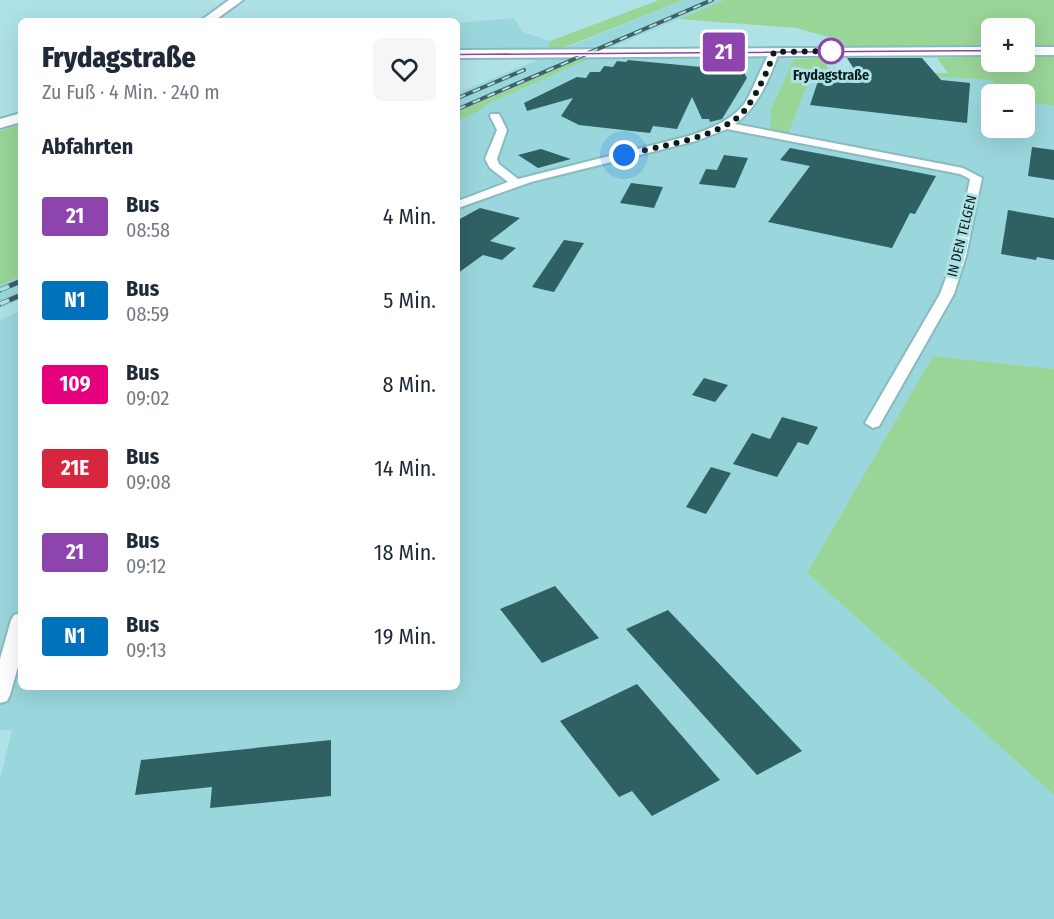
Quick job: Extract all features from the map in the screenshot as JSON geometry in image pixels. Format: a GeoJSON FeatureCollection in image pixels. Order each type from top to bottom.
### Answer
{"type":"FeatureCollection","features":[{"type":"Feature","properties":{"kind":"street"},"geometry":{"type":"LineString","coordinates":[[210,18],[237,0]]}},
{"type":"Feature","properties":{"kind":"street"},"geometry":{"type":"LineString","coordinates":[[460,54],[981,51]]}},
{"type":"Feature","properties":{"kind":"street"},"geometry":{"type":"LineString","coordinates":[[1035,51],[1054,51]]}},
{"type":"Feature","properties":{"kind":"street"},"geometry":{"type":"LineString","coordinates":[[460,204],[516,183],[690,138],[725,125],[745,110],[774,52]]}},
{"type":"Feature","properties":{"kind":"street"},"geometry":{"type":"LineString","coordinates":[[495,116],[502,130],[491,159],[494,166],[516,183]]}},
{"type":"Feature","properties":{"kind":"street"},"geometry":{"type":"LineString","coordinates":[[0,124],[18,118]]}},
{"type":"Feature","properties":{"kind":"street","name":"IN DEN TELGEN"},"geometry":{"type":"LineString","coordinates":[[725,125],[963,171],[976,178],[960,256],[947,294],[873,423]]}},
{"type":"Feature","properties":{"kind":"street"},"geometry":{"type":"LineString","coordinates":[[0,695],[18,631]]}},
{"type":"Feature","properties":{"kind":"shaded area"},"geometry":{"type":"Polygon","coordinates":[[[683,0],[724,0],[460,110],[460,92],[683,0]]]}},
{"type":"Feature","properties":{"kind":"shaded area"},"geometry":{"type":"Polygon","coordinates":[[[514,18],[523,32],[550,41],[548,51],[460,52],[460,23],[514,18]]]}},
{"type":"Feature","properties":{"kind":"shaded area"},"geometry":{"type":"Polygon","coordinates":[[[745,57],[794,59],[771,109],[788,134],[812,72],[880,78],[928,76],[992,80],[995,84],[981,84],[981,138],[1035,138],[1035,103],[1054,106],[1054,369],[933,356],[807,573],[1054,795],[1054,919],[0,919],[0,779],[12,730],[0,730],[0,320],[18,312],[18,690],[460,690],[460,120],[488,104],[591,58],[745,57]]]}},
{"type":"Feature","properties":{"kind":"shaded area"},"geometry":{"type":"Polygon","coordinates":[[[18,277],[18,300],[0,308],[0,285],[18,277]]]}},
{"type":"Feature","properties":{"kind":"green space"},"geometry":{"type":"Polygon","coordinates":[[[659,0],[683,0],[556,51],[548,51],[550,41],[659,0]]]}},
{"type":"Feature","properties":{"kind":"green space"},"geometry":{"type":"Polygon","coordinates":[[[724,0],[1054,0],[1054,47],[1035,47],[1035,18],[981,18],[981,47],[837,47],[832,38],[796,28],[679,19],[724,0]]]}},
{"type":"Feature","properties":{"kind":"green space"},"geometry":{"type":"Polygon","coordinates":[[[981,56],[981,72],[1035,72],[1035,56],[1054,56],[1054,106],[1035,103],[1035,84],[995,84],[992,80],[928,76],[880,78],[812,72],[788,135],[770,132],[771,109],[794,59],[825,58],[828,68],[881,73],[948,73],[937,58],[981,56]]]}},
{"type":"Feature","properties":{"kind":"green space"},"geometry":{"type":"Polygon","coordinates":[[[583,58],[591,58],[488,104],[460,120],[460,110],[583,58]]]}},
{"type":"Feature","properties":{"kind":"green space"},"geometry":{"type":"Polygon","coordinates":[[[18,125],[18,277],[0,285],[0,131],[18,125]]]}},
{"type":"Feature","properties":{"kind":"green space"},"geometry":{"type":"Polygon","coordinates":[[[933,356],[1054,369],[1054,795],[807,573],[933,356]]]}},
{"type":"Feature","properties":{"kind":"building"},"geometry":{"type":"Polygon","coordinates":[[[847,58],[922,58],[941,80],[970,83],[967,123],[810,105],[820,75],[861,80],[847,58]]]}},
{"type":"Feature","properties":{"kind":"building"},"geometry":{"type":"Polygon","coordinates":[[[628,60],[743,71],[747,78],[722,119],[710,122],[709,119],[702,119],[692,97],[677,129],[653,126],[650,133],[579,125],[561,116],[573,98],[527,111],[524,103],[577,77],[586,78],[590,72],[600,72],[604,66],[613,67],[617,61],[626,62],[628,60]]]}},
{"type":"Feature","properties":{"kind":"building"},"geometry":{"type":"Polygon","coordinates":[[[1032,147],[1054,150],[1054,180],[1028,176],[1032,147]]]}},
{"type":"Feature","properties":{"kind":"building"},"geometry":{"type":"Polygon","coordinates":[[[790,148],[936,176],[915,214],[910,213],[892,248],[768,222],[810,166],[780,160],[790,148]]]}},
{"type":"Feature","properties":{"kind":"building"},"geometry":{"type":"Polygon","coordinates":[[[541,149],[571,159],[538,168],[518,155],[541,149]]]}},
{"type":"Feature","properties":{"kind":"building"},"geometry":{"type":"Polygon","coordinates":[[[724,155],[748,158],[735,188],[699,184],[706,169],[717,170],[724,155]]]}},
{"type":"Feature","properties":{"kind":"building"},"geometry":{"type":"Polygon","coordinates":[[[631,183],[663,187],[654,208],[620,203],[631,183]]]}},
{"type":"Feature","properties":{"kind":"building"},"geometry":{"type":"Polygon","coordinates":[[[480,208],[520,218],[490,241],[516,248],[502,260],[483,255],[460,272],[460,219],[480,208]]]}},
{"type":"Feature","properties":{"kind":"building"},"geometry":{"type":"Polygon","coordinates":[[[1008,210],[1054,218],[1054,260],[1037,257],[1036,260],[1001,254],[1008,210]]]}},
{"type":"Feature","properties":{"kind":"building"},"geometry":{"type":"Polygon","coordinates":[[[564,240],[584,243],[554,292],[532,287],[564,240]]]}},
{"type":"Feature","properties":{"kind":"building"},"geometry":{"type":"Polygon","coordinates":[[[704,378],[728,385],[715,402],[692,395],[704,378]]]}},
{"type":"Feature","properties":{"kind":"building"},"geometry":{"type":"Polygon","coordinates":[[[782,417],[818,427],[808,445],[798,442],[777,477],[733,464],[752,433],[770,439],[782,417]]]}},
{"type":"Feature","properties":{"kind":"building"},"geometry":{"type":"Polygon","coordinates":[[[711,467],[731,473],[706,514],[686,507],[711,467]]]}},
{"type":"Feature","properties":{"kind":"building"},"geometry":{"type":"Polygon","coordinates":[[[555,586],[599,638],[542,663],[500,609],[555,586]]]}},
{"type":"Feature","properties":{"kind":"building"},"geometry":{"type":"Polygon","coordinates":[[[668,610],[802,751],[757,775],[626,629],[668,610]]]}},
{"type":"Feature","properties":{"kind":"building"},"geometry":{"type":"Polygon","coordinates":[[[637,684],[720,780],[652,816],[632,791],[619,797],[560,721],[637,684]]]}},
{"type":"Feature","properties":{"kind":"building"},"geometry":{"type":"Polygon","coordinates":[[[331,740],[331,796],[210,808],[212,787],[135,795],[141,760],[331,740]]]}},
{"type":"Feature","properties":{"kind":"railway"},"geometry":{"type":"LineString","coordinates":[[460,108],[712,0]]}},
{"type":"Feature","properties":{"kind":"railway"},"geometry":{"type":"LineString","coordinates":[[460,97],[524,70]]}},
{"type":"Feature","properties":{"kind":"railway"},"geometry":{"type":"LineString","coordinates":[[0,290],[18,282]]}},
{"type":"Feature","properties":{"kind":"railway"},"geometry":{"type":"LineString","coordinates":[[0,304],[18,296]]}},
{"type":"Feature","properties":{"kind":"bus line","name":"21"},"geometry":{"type":"LineString","coordinates":[[460,55],[981,51]]}},
{"type":"Feature","properties":{"kind":"place","name":"Frydagstraße"},"geometry":{"type":"Point","coordinates":[831,51]}},
{"type":"Feature","properties":{"kind":"route"},"geometry":{"type":"LineString","coordinates":[[624,155],[712,131],[736,118],[745,110],[774,52],[831,51]]}}]}
